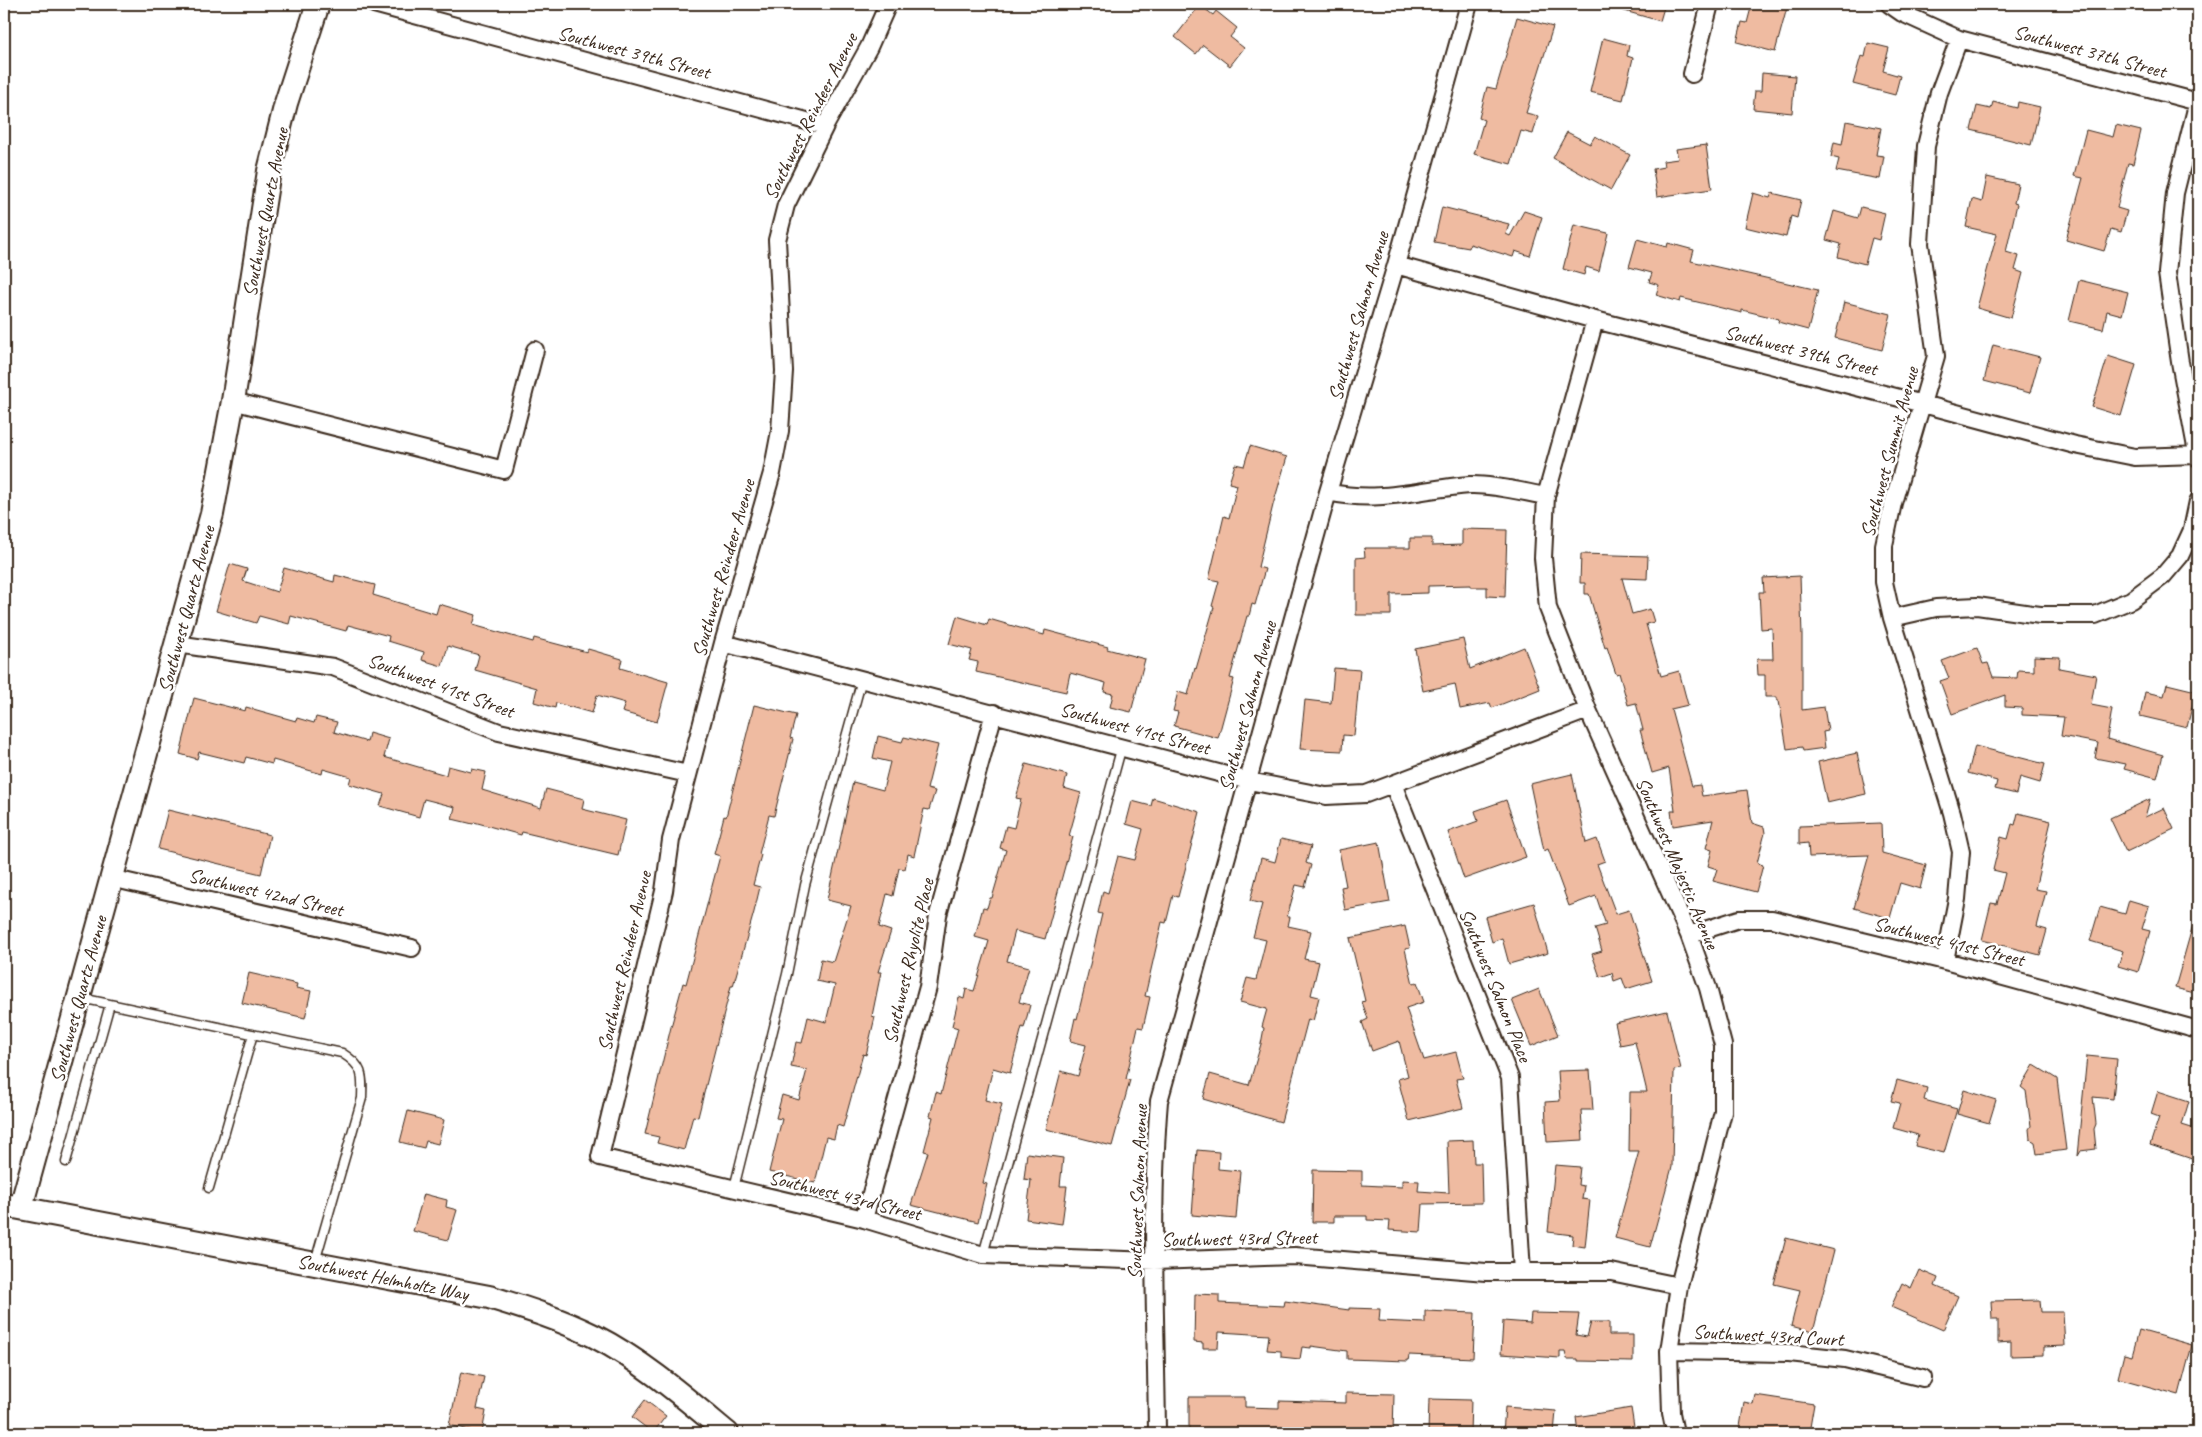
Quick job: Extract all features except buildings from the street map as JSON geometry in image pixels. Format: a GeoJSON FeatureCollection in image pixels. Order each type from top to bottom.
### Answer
{"type":"FeatureCollection","features":[{"type":"Feature","properties":{"kind":"street","name":"Southwest Quartz Avenue"},"geometry":{"type":"LineString","coordinates":[[12,1206],[78,997],[212,514],[233,401],[269,171],[286,103],[318,4]]}},
{"type":"Feature","properties":{"kind":"street","name":"Southwest 39th Street"},"geometry":{"type":"LineString","coordinates":[[374,4],[825,126]]}},
{"type":"Feature","properties":{"kind":"street","name":"Southwest Reindeer Avenue"},"geometry":{"type":"LineString","coordinates":[[600,1157],[664,891],[671,840],[723,642],[772,473],[780,431],[784,371],[777,240],[786,205],[825,126],[869,47],[888,4]]}},
{"type":"Feature","properties":{"kind":"street","name":"Southwest Salmon Avenue"},"geometry":{"type":"LineString","coordinates":[[1157,1433],[1155,1260],[1156,1143],[1159,1101],[1328,492],[1396,265],[1469,4]]}},
{"type":"Feature","properties":{"kind":"street"},"geometry":{"type":"LineString","coordinates":[[1692,74],[1710,4]]}},
{"type":"Feature","properties":{"kind":"street","name":"Southwest 37th Street"},"geometry":{"type":"LineString","coordinates":[[1889,4],[1902,13],[1959,39],[2198,102]]}},
{"type":"Feature","properties":{"kind":"street","name":"Southwest Summit Avenue"},"geometry":{"type":"LineString","coordinates":[[1945,961],[1957,899],[1961,852],[1952,813],[1892,618],[1884,582],[1884,545],[1893,504],[1936,356],[1920,244],[1926,146],[1939,92],[1959,39]]}},
{"type":"Feature","properties":{"kind":"street"},"geometry":{"type":"LineString","coordinates":[[2198,102],[2175,193],[2167,273],[2180,362],[2198,456]]}},
{"type":"Feature","properties":{"kind":"street","name":"Southwest 39th Street"},"geometry":{"type":"LineString","coordinates":[[1396,265],[1595,320],[2075,445],[2136,457],[2198,456]]}},
{"type":"Feature","properties":{"kind":"street","name":"Southwest Majestic Avenue"},"geometry":{"type":"LineString","coordinates":[[1595,320],[1546,496],[1543,558],[1548,608],[1588,710],[1689,935],[1708,988],[1723,1045],[1723,1112],[1679,1286],[1669,1351],[1671,1413],[1675,1433]]}},
{"type":"Feature","properties":{"kind":"street"},"geometry":{"type":"LineString","coordinates":[[233,401],[504,470],[535,350]]}},
{"type":"Feature","properties":{"kind":"street"},"geometry":{"type":"LineString","coordinates":[[1328,492],[1350,497],[1373,498],[1472,485],[1546,496]]}},
{"type":"Feature","properties":{"kind":"street"},"geometry":{"type":"LineString","coordinates":[[1892,618],[1936,608],[1977,606],[2040,615],[2096,615],[2131,600],[2163,576],[2180,556],[2192,530],[2198,502]]}},
{"type":"Feature","properties":{"kind":"street","name":"Southwest 41st Street"},"geometry":{"type":"LineString","coordinates":[[723,642],[1249,781],[1326,796],[1366,794],[1588,710]]}},
{"type":"Feature","properties":{"kind":"street","name":"Southwest 41st Street"},"geometry":{"type":"LineString","coordinates":[[177,644],[333,667],[499,732],[688,774]]}},
{"type":"Feature","properties":{"kind":"street","name":"Southwest Rhyolite Place"},"geometry":{"type":"LineString","coordinates":[[864,1219],[928,987],[938,915],[994,713]]}},
{"type":"Feature","properties":{"kind":"street","name":"Southwest Salmon Place"},"geometry":{"type":"LineString","coordinates":[[1393,784],[1510,1078],[1522,1272]]}},
{"type":"Feature","properties":{"kind":"street","name":"Southwest 42nd Street"},"geometry":{"type":"LineString","coordinates":[[111,878],[412,948]]}},
{"type":"Feature","properties":{"kind":"street","name":"Southwest 41st Street"},"geometry":{"type":"LineString","coordinates":[[1689,935],[1739,919],[1772,919],[1945,961],[2198,1030]]}},
{"type":"Feature","properties":{"kind":"street","name":"Southwest 43rd Street"},"geometry":{"type":"LineString","coordinates":[[600,1157],[864,1219],[983,1255],[1155,1260],[1294,1256],[1486,1272],[1612,1272],[1679,1286]]}},
{"type":"Feature","properties":{"kind":"street","name":"Southwest Helmholtz Way"},"geometry":{"type":"LineString","coordinates":[[12,1206],[489,1297],[540,1312],[594,1336],[634,1359],[727,1433]]}},
{"type":"Feature","properties":{"kind":"street","name":"Southwest 43rd Court"},"geometry":{"type":"LineString","coordinates":[[1669,1351],[1789,1353],[1836,1358],[1923,1378]]}},
{"type":"Feature","properties":{"kind":"lane"},"geometry":{"type":"LineString","coordinates":[[734,1188],[787,974],[805,885],[862,678]]}},
{"type":"Feature","properties":{"kind":"lane"},"geometry":{"type":"LineString","coordinates":[[983,1255],[1122,746]]}},
{"type":"Feature","properties":{"kind":"lane"},"geometry":{"type":"LineString","coordinates":[[78,997],[342,1053],[356,1062],[363,1079],[362,1098],[314,1264]]}},
{"type":"Feature","properties":{"kind":"lane"},"geometry":{"type":"LineString","coordinates":[[66,1162],[110,1004]]}},
{"type":"Feature","properties":{"kind":"lane"},"geometry":{"type":"LineString","coordinates":[[209,1188],[253,1034]]}}]}
